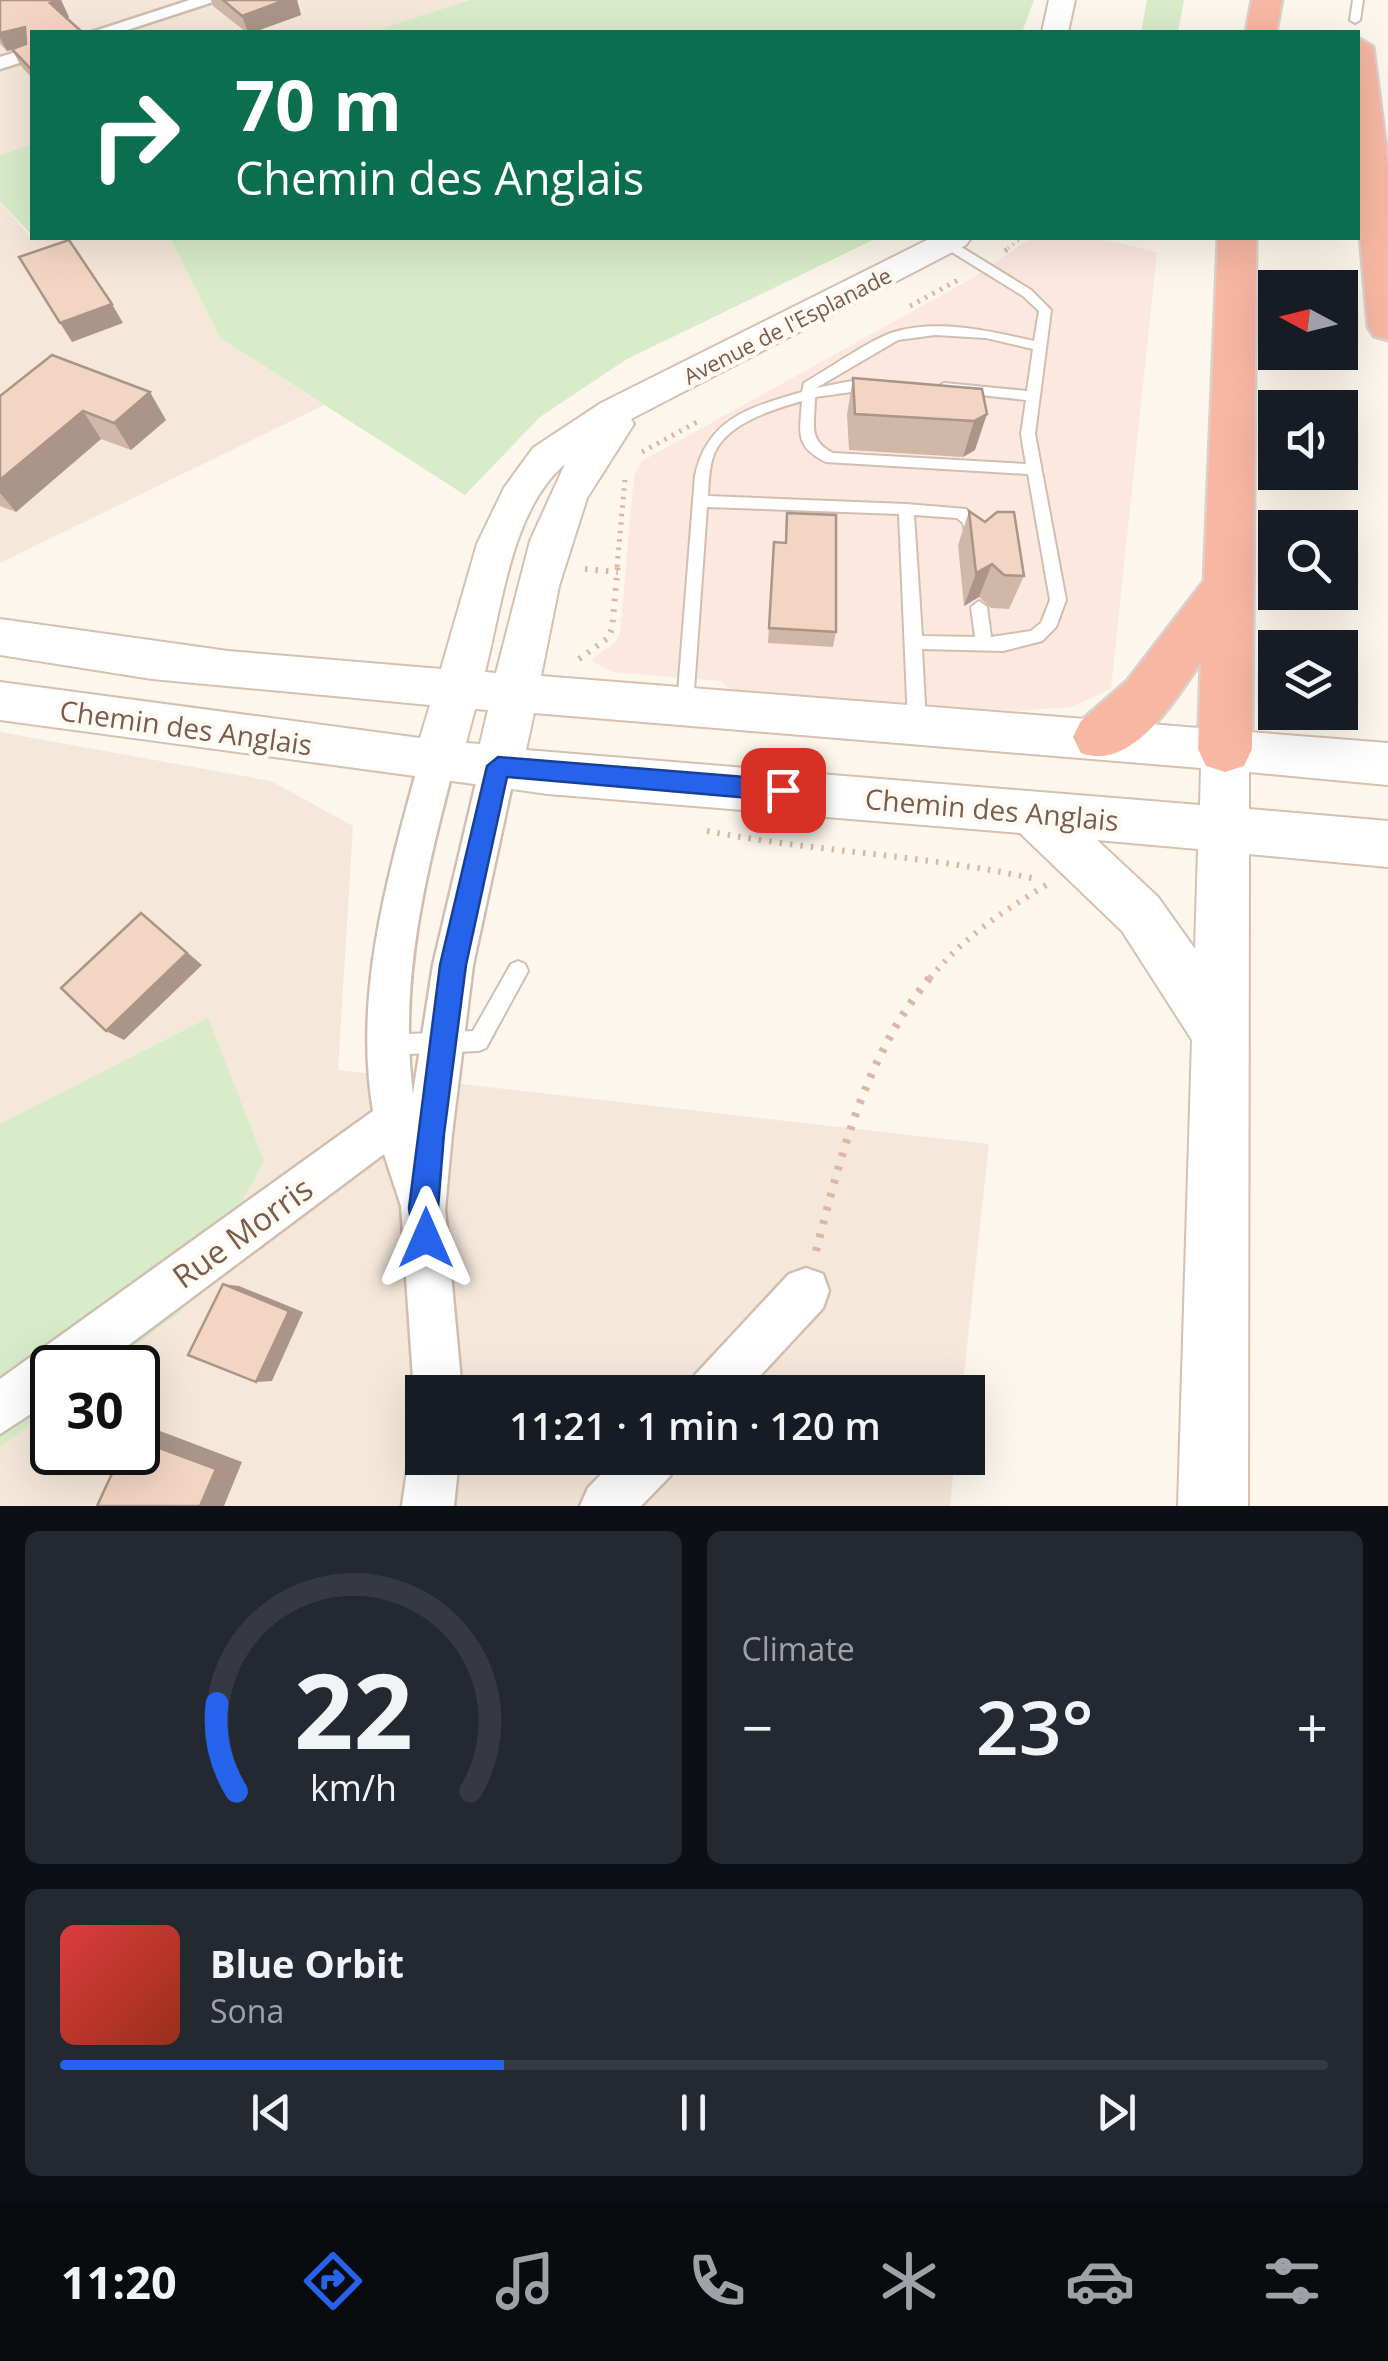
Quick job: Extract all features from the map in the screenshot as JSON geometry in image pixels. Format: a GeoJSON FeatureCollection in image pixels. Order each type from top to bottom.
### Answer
{"type":"FeatureCollection","features":[{"type":"Feature","properties":{"kind":"highway"},"geometry":{"type":"LineString","coordinates":[[1261,30],[1267,0]]}},
{"type":"Feature","properties":{"kind":"highway"},"geometry":{"type":"LineString","coordinates":[[1360,58],[1388,327]]}},
{"type":"Feature","properties":{"kind":"highway"},"geometry":{"type":"LineString","coordinates":[[1226,749],[1238,240]]}},
{"type":"Feature","properties":{"kind":"highway"},"geometry":{"type":"LineString","coordinates":[[1100,737],[1146,697],[1230,584]]}},
{"type":"Feature","properties":{"kind":"street"},"geometry":{"type":"LineString","coordinates":[[109,30],[210,0]]}},
{"type":"Feature","properties":{"kind":"street"},"geometry":{"type":"LineString","coordinates":[[1055,30],[1062,0]]}},
{"type":"Feature","properties":{"kind":"street"},"geometry":{"type":"LineString","coordinates":[[0,63],[30,54]]}},
{"type":"Feature","properties":{"kind":"street","name":"Avenue de l'Esplanade"},"geometry":{"type":"LineString","coordinates":[[438,758],[498,544],[537,470],[586,428],[951,240]]}},
{"type":"Feature","properties":{"kind":"street","name":"Avenue de l'Esplanade"},"geometry":{"type":"LineString","coordinates":[[498,766],[518,693],[549,544],[572,486],[613,426],[672,383]]}},
{"type":"Feature","properties":{"kind":"street"},"geometry":{"type":"LineString","coordinates":[[0,637],[263,676],[1100,737],[1388,764]]}},
{"type":"Feature","properties":{"kind":"street","name":"Chemin des Anglais"},"geometry":{"type":"LineString","coordinates":[[0,701],[198,731],[498,766],[1388,844]]}},
{"type":"Feature","properties":{"kind":"street"},"geometry":{"type":"LineString","coordinates":[[1213,1506],[1226,749]]}},
{"type":"Feature","properties":{"kind":"street"},"geometry":{"type":"LineString","coordinates":[[437,1375],[415,1114],[387,1045],[395,940],[438,758]]}},
{"type":"Feature","properties":{"kind":"street"},"geometry":{"type":"LineString","coordinates":[[415,1114],[441,1046],[460,930],[498,766]]}},
{"type":"Feature","properties":{"kind":"street"},"geometry":{"type":"LineString","coordinates":[[1034,814],[1140,914],[1222,1034]]}},
{"type":"Feature","properties":{"kind":"street","name":"Rue Morris"},"geometry":{"type":"LineString","coordinates":[[88,1345],[415,1114]]}},
{"type":"Feature","properties":{"kind":"street"},"geometry":{"type":"LineString","coordinates":[[728,1375],[806,1291]]}},
{"type":"Feature","properties":{"kind":"street","name":"Rue Morris"},"geometry":{"type":"LineString","coordinates":[[0,1409],[30,1387]]}},
{"type":"Feature","properties":{"kind":"street"},"geometry":{"type":"LineString","coordinates":[[428,1506],[432,1475]]}},
{"type":"Feature","properties":{"kind":"street"},"geometry":{"type":"LineString","coordinates":[[606,1506],[636,1475]]}},
{"type":"Feature","properties":{"kind":"lane"},"geometry":{"type":"LineString","coordinates":[[914,642],[984,644],[1036,636],[1056,614],[1056,581],[1028,434],[1046,319],[1040,303],[951,240]]}},
{"type":"Feature","properties":{"kind":"lane"},"geometry":{"type":"LineString","coordinates":[[1034,469],[831,458],[815,450],[807,438],[808,392],[818,378],[905,332],[986,334],[1041,346]]}},
{"type":"Feature","properties":{"kind":"lane"},"geometry":{"type":"LineString","coordinates":[[685,705],[700,501],[706,457],[718,437],[808,392],[847,384],[891,385]]}},
{"type":"Feature","properties":{"kind":"lane"},"geometry":{"type":"LineString","coordinates":[[920,386],[1033,396]]}},
{"type":"Feature","properties":{"kind":"lane"},"geometry":{"type":"LineString","coordinates":[[700,501],[961,513],[970,521],[974,546]]}},
{"type":"Feature","properties":{"kind":"lane"},"geometry":{"type":"LineString","coordinates":[[906,510],[916,724]]}},
{"type":"Feature","properties":{"kind":"lane"},"geometry":{"type":"LineString","coordinates":[[980,607],[984,644]]}},
{"type":"Feature","properties":{"kind":"lane"},"geometry":{"type":"LineString","coordinates":[[387,1045],[479,1042],[518,971]]}},
{"type":"Feature","properties":{"kind":"path"},"geometry":{"type":"LineString","coordinates":[[998,256],[1019,240]]}},
{"type":"Feature","properties":{"kind":"path","name":"Avenue de l'Esplanade"},"geometry":{"type":"LineString","coordinates":[[633,460],[686,427]]}},
{"type":"Feature","properties":{"kind":"path"},"geometry":{"type":"LineString","coordinates":[[576,661],[608,638],[612,629],[627,470]]}},
{"type":"Feature","properties":{"kind":"path","name":"Chemin des Anglais"},"geometry":{"type":"LineString","coordinates":[[697,829],[768,844],[1005,870],[1058,890]]}},
{"type":"Feature","properties":{"kind":"path"},"geometry":{"type":"LineString","coordinates":[[806,1291],[858,1103],[902,1010],[972,934],[1048,884]]}},
{"type":"Feature","properties":{"kind":"shaded area"},"geometry":{"type":"Polygon","coordinates":[[[0,0],[469,0],[377,30],[30,30],[30,145],[0,155],[0,0]]]}},
{"type":"Feature","properties":{"kind":"shaded area"},"geometry":{"type":"Polygon","coordinates":[[[0,203],[30,240],[171,240],[220,338],[324,405],[0,563],[0,203]]]}},
{"type":"Feature","properties":{"kind":"shaded area"},"geometry":{"type":"Polygon","coordinates":[[[1028,240],[1106,240],[1157,252],[1111,689],[1071,707],[1011,711],[730,690],[721,681],[613,672],[590,660],[615,643],[620,633],[634,476],[642,461],[971,279],[1028,240]]]}},
{"type":"Feature","properties":{"kind":"shaded area"},"geometry":{"type":"Polygon","coordinates":[[[0,732],[271,781],[353,826],[338,1070],[989,1144],[964,1375],[405,1375],[405,1475],[953,1475],[950,1506],[0,1506],[0,732]]]}},
{"type":"Feature","properties":{"kind":"green space"},"geometry":{"type":"Polygon","coordinates":[[[469,0],[1034,0],[1023,30],[377,30],[469,0]]]}},
{"type":"Feature","properties":{"kind":"green space"},"geometry":{"type":"Polygon","coordinates":[[[1147,0],[1184,0],[1178,30],[1141,30],[1147,0]]]}},
{"type":"Feature","properties":{"kind":"green space"},"geometry":{"type":"Polygon","coordinates":[[[30,145],[30,233],[0,202],[0,155],[30,145]]]}},
{"type":"Feature","properties":{"kind":"green space"},"geometry":{"type":"Polygon","coordinates":[[[171,240],[873,240],[627,359],[540,417],[465,495],[220,338],[171,240]]]}},
{"type":"Feature","properties":{"kind":"green space"},"geometry":{"type":"Polygon","coordinates":[[[208,1018],[264,1161],[182,1311],[136,1345],[30,1345],[30,1424],[0,1447],[0,1124],[208,1018]]]}},
{"type":"Feature","properties":{"kind":"building"},"geometry":{"type":"Polygon","coordinates":[[[0,0],[60,0],[50,3],[80,30],[30,30],[30,68],[12,49],[26,44],[25,27],[0,33],[0,0]]]}},
{"type":"Feature","properties":{"kind":"building"},"geometry":{"type":"Polygon","coordinates":[[[223,0],[285,0],[242,16],[223,0]]]}},
{"type":"Feature","properties":{"kind":"building"},"geometry":{"type":"Polygon","coordinates":[[[69,240],[112,304],[60,323],[19,257],[69,240]]]}},
{"type":"Feature","properties":{"kind":"building"},"geometry":{"type":"Polygon","coordinates":[[[52,355],[150,392],[114,423],[83,411],[0,480],[0,396],[52,355]]]}},
{"type":"Feature","properties":{"kind":"building"},"geometry":{"type":"Polygon","coordinates":[[[853,378],[982,389],[987,414],[974,421],[855,414],[853,378]]]}},
{"type":"Feature","properties":{"kind":"building"},"geometry":{"type":"Polygon","coordinates":[[[969,511],[985,522],[997,512],[1014,512],[1024,576],[1004,575],[992,564],[976,573],[969,511]]]}},
{"type":"Feature","properties":{"kind":"building"},"geometry":{"type":"Polygon","coordinates":[[[787,513],[836,515],[836,632],[769,628],[774,542],[786,543],[787,513]]]}},
{"type":"Feature","properties":{"kind":"building"},"geometry":{"type":"Polygon","coordinates":[[[141,913],[187,953],[106,1031],[61,988],[141,913]]]}},
{"type":"Feature","properties":{"kind":"building"},"geometry":{"type":"Polygon","coordinates":[[[223,1284],[289,1311],[256,1382],[188,1355],[223,1284]]]}},
{"type":"Feature","properties":{"kind":"building"},"geometry":{"type":"Polygon","coordinates":[[[160,1448],[216,1469],[200,1506],[97,1506],[111,1475],[160,1475],[160,1448]]]}},
{"type":"Feature","properties":{"kind":"route"},"geometry":{"type":"LineString","coordinates":[[426,1238],[423,1208],[430,1134],[453,965],[498,766],[783,790]]}}]}
